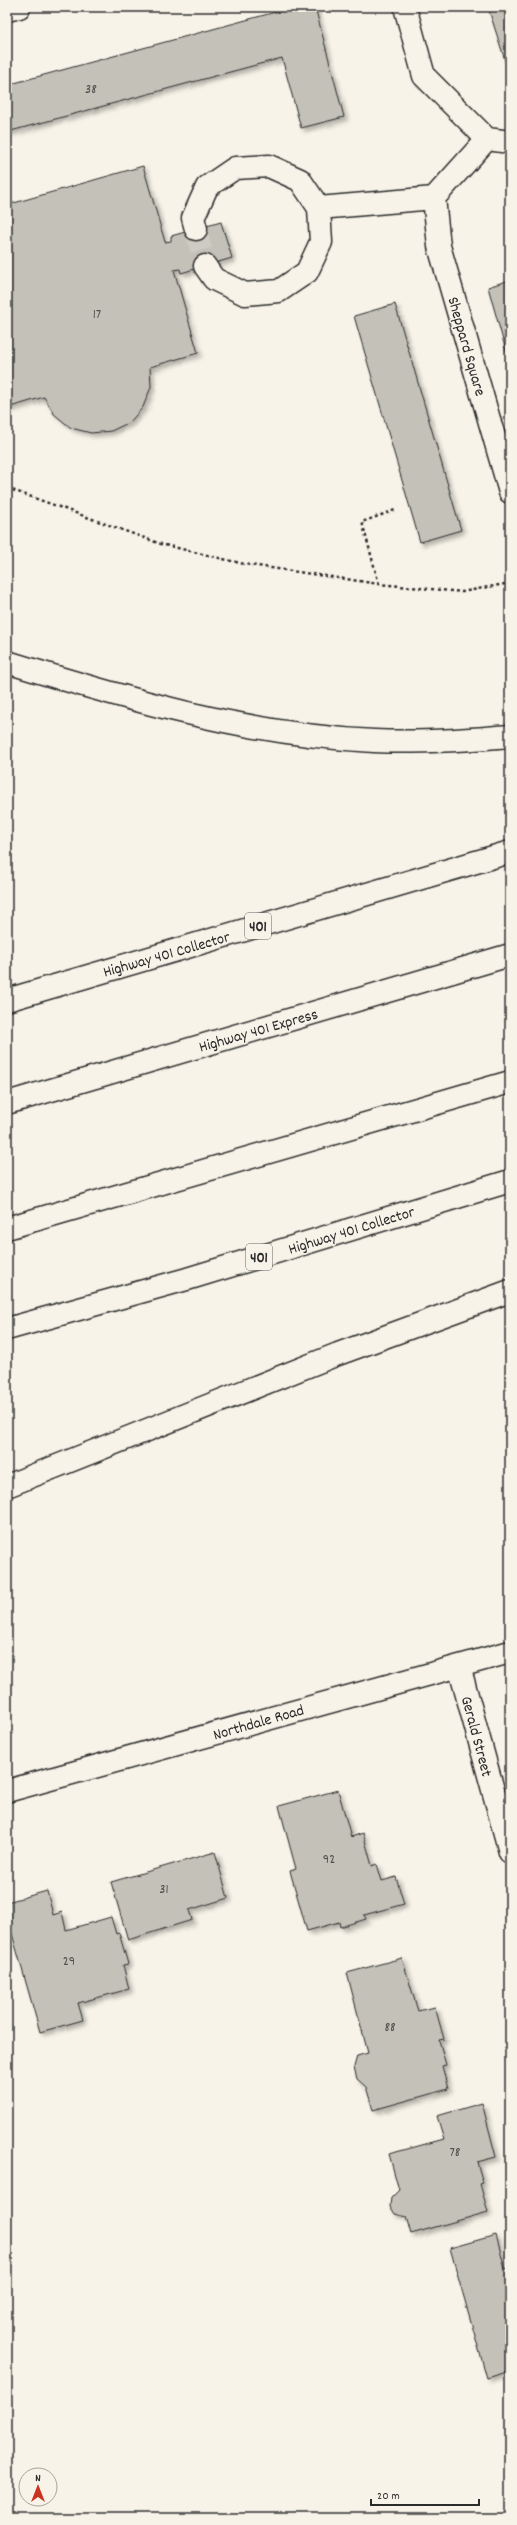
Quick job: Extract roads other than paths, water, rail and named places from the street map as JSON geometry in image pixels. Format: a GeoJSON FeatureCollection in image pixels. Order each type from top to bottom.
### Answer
{"type":"FeatureCollection","features":[{"type":"Feature","properties":{"kind":"main road"},"geometry":{"type":"LineString","coordinates":[[7,10],[18,7]]}},
{"type":"Feature","properties":{"kind":"main road"},"geometry":{"type":"LineString","coordinates":[[405,7],[424,76],[487,139],[510,142]]}},
{"type":"Feature","properties":{"kind":"main road"},"geometry":{"type":"LineString","coordinates":[[319,208],[434,198],[487,139]]}},
{"type":"Feature","properties":{"kind":"main road"},"geometry":{"type":"LineString","coordinates":[[196,229],[193,218],[207,187],[235,168],[269,166],[300,180],[319,208],[321,242],[307,272],[279,291],[245,294],[214,279],[205,266]]}},
{"type":"Feature","properties":{"kind":"main road","name":"Sheppard Square"},"geometry":{"type":"LineString","coordinates":[[434,198],[439,246],[510,492]]}},
{"type":"Feature","properties":{"kind":"main road"},"geometry":{"type":"LineString","coordinates":[[7,662],[190,713],[276,731],[374,741],[420,742],[510,736]]}},
{"type":"Feature","properties":{"kind":"main road","name":"Highway 401 Collector"},"geometry":{"type":"LineString","coordinates":[[7,1000],[510,852]]}},
{"type":"Feature","properties":{"kind":"main road","name":"Highway 401 Express"},"geometry":{"type":"LineString","coordinates":[[7,1103],[510,955]]}},
{"type":"Feature","properties":{"kind":"main road"},"geometry":{"type":"LineString","coordinates":[[7,1228],[510,1082]]}},
{"type":"Feature","properties":{"kind":"main road","name":"Highway 401 Collector"},"geometry":{"type":"LineString","coordinates":[[7,1329],[187,1279],[510,1181]]}},
{"type":"Feature","properties":{"kind":"main road"},"geometry":{"type":"LineString","coordinates":[[7,1340],[187,1279]]}},
{"type":"Feature","properties":{"kind":"main road"},"geometry":{"type":"LineString","coordinates":[[7,1486],[338,1354],[510,1291]]}},
{"type":"Feature","properties":{"kind":"main road","name":"Northdale Road"},"geometry":{"type":"LineString","coordinates":[[7,1791],[510,1652]]}},
{"type":"Feature","properties":{"kind":"main road","name":"Gerald Street"},"geometry":{"type":"LineString","coordinates":[[459,1666],[510,1852]]}},
{"type":"Feature","properties":{"kind":"tunnel"},"geometry":{"type":"LineString","coordinates":[[196,229],[205,266]]}}]}
